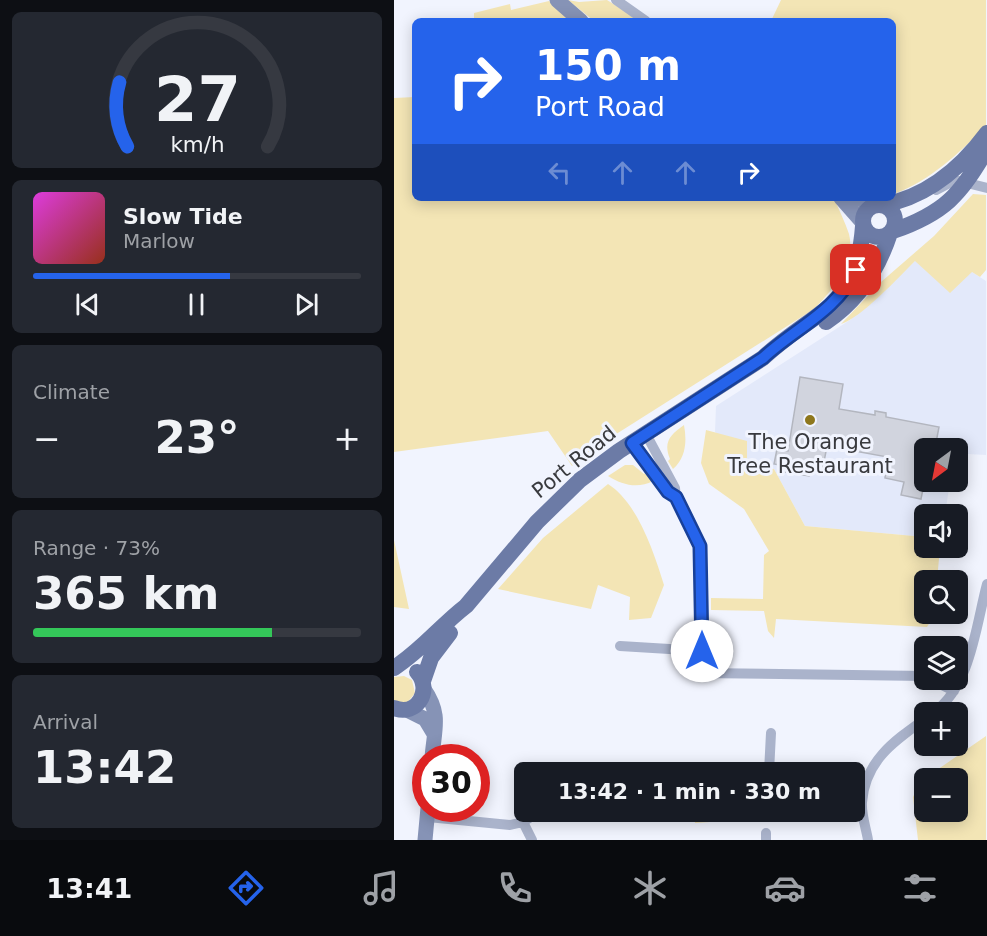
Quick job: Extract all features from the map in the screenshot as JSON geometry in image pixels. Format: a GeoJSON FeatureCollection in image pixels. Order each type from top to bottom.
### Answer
{"type":"FeatureCollection","features":[{"type":"Feature","properties":{"kind":"main road"},"geometry":{"type":"LineString","coordinates":[[896,201],[925,190],[958,166],[986,133]]}},
{"type":"Feature","properties":{"kind":"main road"},"geometry":{"type":"LineString","coordinates":[[892,201],[872,203],[864,214],[863,224],[866,231],[876,238],[882,238],[939,210],[961,189],[986,149]]}},
{"type":"Feature","properties":{"kind":"main road"},"geometry":{"type":"LineString","coordinates":[[872,203],[894,214],[895,225],[892,232]]}},
{"type":"Feature","properties":{"kind":"main road","name":"Port Road"},"geometry":{"type":"LineString","coordinates":[[394,668],[415,655],[466,606],[537,522],[580,480],[639,438],[763,358],[778,344],[827,310],[841,295],[856,270],[863,224]]}},
{"type":"Feature","properties":{"kind":"main road","name":"Port Road"},"geometry":{"type":"LineString","coordinates":[[763,358],[783,351],[844,309],[876,269],[892,232]]}},
{"type":"Feature","properties":{"kind":"main road","name":"Port Road"},"geometry":{"type":"LineString","coordinates":[[399,712],[420,702],[431,658],[461,620],[466,606]]}},
{"type":"Feature","properties":{"kind":"main road","name":"Port Road"},"geometry":{"type":"LineString","coordinates":[[394,668],[409,667],[420,674],[424,685]]}},
{"type":"Feature","properties":{"kind":"street"},"geometry":{"type":"LineString","coordinates":[[557,0],[578,18]]}},
{"type":"Feature","properties":{"kind":"street"},"geometry":{"type":"LineString","coordinates":[[616,0],[642,18]]}},
{"type":"Feature","properties":{"kind":"street"},"geometry":{"type":"LineString","coordinates":[[925,190],[936,191],[955,180],[986,188]]}},
{"type":"Feature","properties":{"kind":"street"},"geometry":{"type":"LineString","coordinates":[[844,201],[863,224]]}},
{"type":"Feature","properties":{"kind":"street"},"geometry":{"type":"LineString","coordinates":[[639,438],[668,492],[676,497]]}},
{"type":"Feature","properties":{"kind":"street"},"geometry":{"type":"LineString","coordinates":[[639,438],[675,488],[676,497],[700,546],[702,651],[700,673],[763,676],[914,676]]}},
{"type":"Feature","properties":{"kind":"street"},"geometry":{"type":"LineString","coordinates":[[945,702],[962,678],[986,584]]}},
{"type":"Feature","properties":{"kind":"street"},"geometry":{"type":"LineString","coordinates":[[620,646],[702,651]]}},
{"type":"Feature","properties":{"kind":"street"},"geometry":{"type":"LineString","coordinates":[[424,685],[435,708],[437,731],[434,734],[433,744]]}},
{"type":"Feature","properties":{"kind":"street"},"geometry":{"type":"LineString","coordinates":[[399,712],[425,720],[434,734]]}},
{"type":"Feature","properties":{"kind":"street"},"geometry":{"type":"LineString","coordinates":[[868,840],[862,805],[866,776],[891,745],[914,727]]}},
{"type":"Feature","properties":{"kind":"street"},"geometry":{"type":"LineString","coordinates":[[769,762],[770,733]]}},
{"type":"Feature","properties":{"kind":"street"},"geometry":{"type":"LineString","coordinates":[[425,840],[427,822]]}},
{"type":"Feature","properties":{"kind":"street"},"geometry":{"type":"LineString","coordinates":[[483,822],[501,825],[523,822],[532,840]]}},
{"type":"Feature","properties":{"kind":"shaded area"},"geometry":{"type":"Polygon","coordinates":[[[568,0],[579,2],[607,0],[635,18],[590,18],[568,0]]]}},
{"type":"Feature","properties":{"kind":"shaded area"},"geometry":{"type":"Polygon","coordinates":[[[781,0],[986,0],[986,126],[932,174],[896,193],[896,18],[772,18],[781,0]]]}},
{"type":"Feature","properties":{"kind":"shaded area"},"geometry":{"type":"Polygon","coordinates":[[[549,1],[567,18],[474,18],[474,13],[510,4],[511,10],[549,1]]]}},
{"type":"Feature","properties":{"kind":"shaded area"},"geometry":{"type":"Polygon","coordinates":[[[412,97],[412,201],[835,201],[849,234],[850,245],[846,265],[835,285],[814,309],[591,450],[572,466],[548,431],[394,452],[394,98],[412,97]]]}},
{"type":"Feature","properties":{"kind":"shaded area"},"geometry":{"type":"Polygon","coordinates":[[[973,194],[986,195],[986,270],[980,277],[972,272],[950,293],[915,261],[869,306],[841,324],[881,282],[934,236],[973,194]]]}},
{"type":"Feature","properties":{"kind":"shaded area"},"geometry":{"type":"Polygon","coordinates":[[[915,261],[972,272],[986,281],[986,455],[968,454],[968,438],[914,438],[914,492],[948,492],[947,504],[914,504],[914,536],[805,526],[774,469],[747,466],[715,432],[716,406],[850,320],[915,261]]]}},
{"type":"Feature","properties":{"kind":"shaded area"},"geometry":{"type":"Polygon","coordinates":[[[684,425],[683,454],[673,469],[668,461],[670,459],[667,448],[669,439],[684,425]]]}},
{"type":"Feature","properties":{"kind":"shaded area"},"geometry":{"type":"Polygon","coordinates":[[[706,430],[747,441],[747,466],[774,469],[805,526],[914,536],[914,558],[939,558],[938,570],[914,570],[914,624],[929,624],[927,627],[776,619],[774,638],[768,631],[764,611],[711,610],[711,598],[763,599],[764,555],[769,551],[744,509],[709,484],[701,463],[706,430]]]}},
{"type":"Feature","properties":{"kind":"shaded area"},"geometry":{"type":"Polygon","coordinates":[[[625,465],[633,465],[644,474],[646,472],[653,481],[642,485],[630,485],[608,476],[625,465]]]}},
{"type":"Feature","properties":{"kind":"shaded area"},"geometry":{"type":"Polygon","coordinates":[[[608,484],[619,492],[636,516],[650,544],[660,572],[664,585],[651,618],[629,620],[630,597],[598,585],[591,609],[498,589],[543,538],[608,484]]]}},
{"type":"Feature","properties":{"kind":"shaded area"},"geometry":{"type":"Polygon","coordinates":[[[394,540],[409,609],[394,607],[394,540]]]}},
{"type":"Feature","properties":{"kind":"shaded area"},"geometry":{"type":"Polygon","coordinates":[[[404,676],[412,680],[415,693],[407,703],[394,702],[394,677],[404,676]]]}},
{"type":"Feature","properties":{"kind":"shaded area"},"geometry":{"type":"Polygon","coordinates":[[[986,736],[986,840],[918,840],[916,822],[968,822],[968,768],[940,768],[957,756],[968,756],[968,748],[986,736]]]}},
{"type":"Feature","properties":{"kind":"building"},"geometry":{"type":"Polygon","coordinates":[[[800,377],[843,384],[839,409],[875,415],[875,411],[886,413],[886,417],[939,427],[937,438],[914,438],[914,492],[922,492],[921,499],[901,495],[904,482],[885,478],[888,457],[827,446],[823,467],[814,466],[814,470],[810,469],[809,476],[784,472],[785,466],[774,464],[777,449],[788,451],[800,377]]]}},
{"type":"Feature","properties":{"kind":"place","name":"The Orange Tree Restaurant"},"geometry":{"type":"Point","coordinates":[810,420]}},
{"type":"Feature","properties":{"kind":"route"},"geometry":{"type":"LineString","coordinates":[[702,651],[700,546],[690,521],[676,497],[668,492],[632,443],[763,358],[778,344],[811,323],[841,295],[850,284],[856,270]]}}]}
